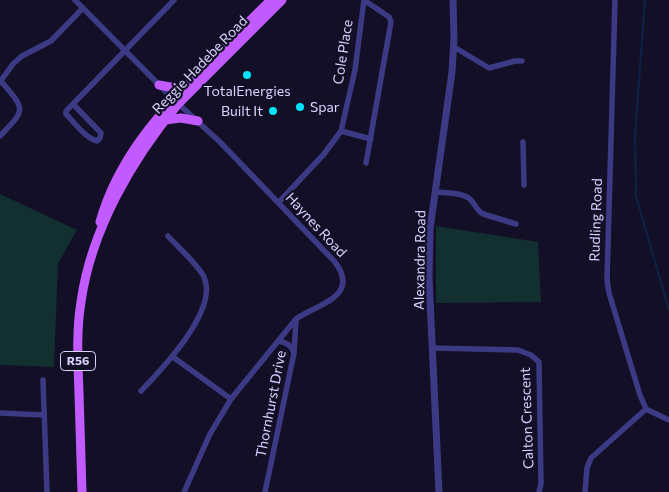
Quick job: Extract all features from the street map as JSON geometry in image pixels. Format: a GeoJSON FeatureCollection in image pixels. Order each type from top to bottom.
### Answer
{"type":"FeatureCollection","features":[{"type":"Feature","properties":{"kind":"main road","name":"Reggie Hadebe Road"},"geometry":{"type":"LineString","coordinates":[[82,492],[78,354],[80,302],[86,274],[99,232],[129,174],[186,86],[271,0]]}},
{"type":"Feature","properties":{"kind":"main road","name":"Reggie Hadebe Road"},"geometry":{"type":"LineString","coordinates":[[99,232],[99,224],[108,196],[121,170],[146,133],[176,101],[282,0]]}},
{"type":"Feature","properties":{"kind":"main road"},"geometry":{"type":"LineString","coordinates":[[159,85],[176,88],[186,86]]}},
{"type":"Feature","properties":{"kind":"main road"},"geometry":{"type":"LineString","coordinates":[[165,120],[181,118],[198,122]]}},
{"type":"Feature","properties":{"kind":"street","name":"Haynes Road"},"geometry":{"type":"LineString","coordinates":[[75,0],[278,202],[335,262],[341,270],[343,278],[342,287],[332,300],[305,313],[296,320],[231,399],[210,434],[184,492]]}},
{"type":"Feature","properties":{"kind":"street"},"geometry":{"type":"LineString","coordinates":[[73,104],[101,133],[97,141],[84,132],[66,114],[66,111],[174,0]]}},
{"type":"Feature","properties":{"kind":"street"},"geometry":{"type":"LineString","coordinates":[[364,0],[389,17],[391,22],[366,163]]}},
{"type":"Feature","properties":{"kind":"street","name":"Cole Place"},"geometry":{"type":"LineString","coordinates":[[278,202],[324,154],[341,132],[355,70],[364,0]]}},
{"type":"Feature","properties":{"kind":"street","name":"Alexandra Road"},"geometry":{"type":"LineString","coordinates":[[439,492],[429,278],[430,229],[452,72],[454,46],[453,0]]}},
{"type":"Feature","properties":{"kind":"street","name":"Rudling Road"},"geometry":{"type":"LineString","coordinates":[[615,0],[607,280],[640,395],[646,409]]}},
{"type":"Feature","properties":{"kind":"street"},"geometry":{"type":"LineString","coordinates":[[0,136],[17,119],[21,109],[20,103],[0,81],[22,56],[51,41],[83,8]]}},
{"type":"Feature","properties":{"kind":"street"},"geometry":{"type":"LineString","coordinates":[[454,46],[489,68],[522,61]]}},
{"type":"Feature","properties":{"kind":"street"},"geometry":{"type":"LineString","coordinates":[[341,132],[371,139]]}},
{"type":"Feature","properties":{"kind":"street"},"geometry":{"type":"LineString","coordinates":[[522,142],[524,185]]}},
{"type":"Feature","properties":{"kind":"street"},"geometry":{"type":"LineString","coordinates":[[435,192],[468,198],[478,212],[516,224]]}},
{"type":"Feature","properties":{"kind":"street"},"geometry":{"type":"LineString","coordinates":[[141,392],[172,356],[197,320],[204,304],[207,288],[202,274],[168,236]]}},
{"type":"Feature","properties":{"kind":"street","name":"Thornhurst Drive"},"geometry":{"type":"LineString","coordinates":[[265,492],[294,353],[296,320]]}},
{"type":"Feature","properties":{"kind":"street"},"geometry":{"type":"LineString","coordinates":[[279,341],[287,343],[294,353]]}},
{"type":"Feature","properties":{"kind":"street","name":"Calton Crescent"},"geometry":{"type":"LineString","coordinates":[[432,348],[518,350],[531,355],[539,362],[541,484],[539,492]]}},
{"type":"Feature","properties":{"kind":"street"},"geometry":{"type":"LineString","coordinates":[[172,356],[231,399]]}},
{"type":"Feature","properties":{"kind":"street"},"geometry":{"type":"LineString","coordinates":[[43,380],[47,492]]}},
{"type":"Feature","properties":{"kind":"street"},"geometry":{"type":"LineString","coordinates":[[585,492],[587,468],[591,458],[646,409],[669,420]]}},
{"type":"Feature","properties":{"kind":"street"},"geometry":{"type":"LineString","coordinates":[[0,413],[44,415]]}},
{"type":"Feature","properties":{"kind":"green space"},"geometry":{"type":"Polygon","coordinates":[[[0,194],[77,230],[58,263],[54,367],[0,365],[0,194]]]}},
{"type":"Feature","properties":{"kind":"green space"},"geometry":{"type":"Polygon","coordinates":[[[436,226],[538,242],[541,302],[436,303],[436,226]]]}},
{"type":"Feature","properties":{"kind":"waterway"},"geometry":{"type":"LineString","coordinates":[[645,0],[635,135],[636,196],[669,310]]}},
{"type":"Feature","properties":{"kind":"place","name":"TotalEnergies"},"geometry":{"type":"Point","coordinates":[247,75]}},
{"type":"Feature","properties":{"kind":"place","name":"Spar"},"geometry":{"type":"Point","coordinates":[300,107]}},
{"type":"Feature","properties":{"kind":"place","name":"Built It"},"geometry":{"type":"Point","coordinates":[273,111]}}]}
